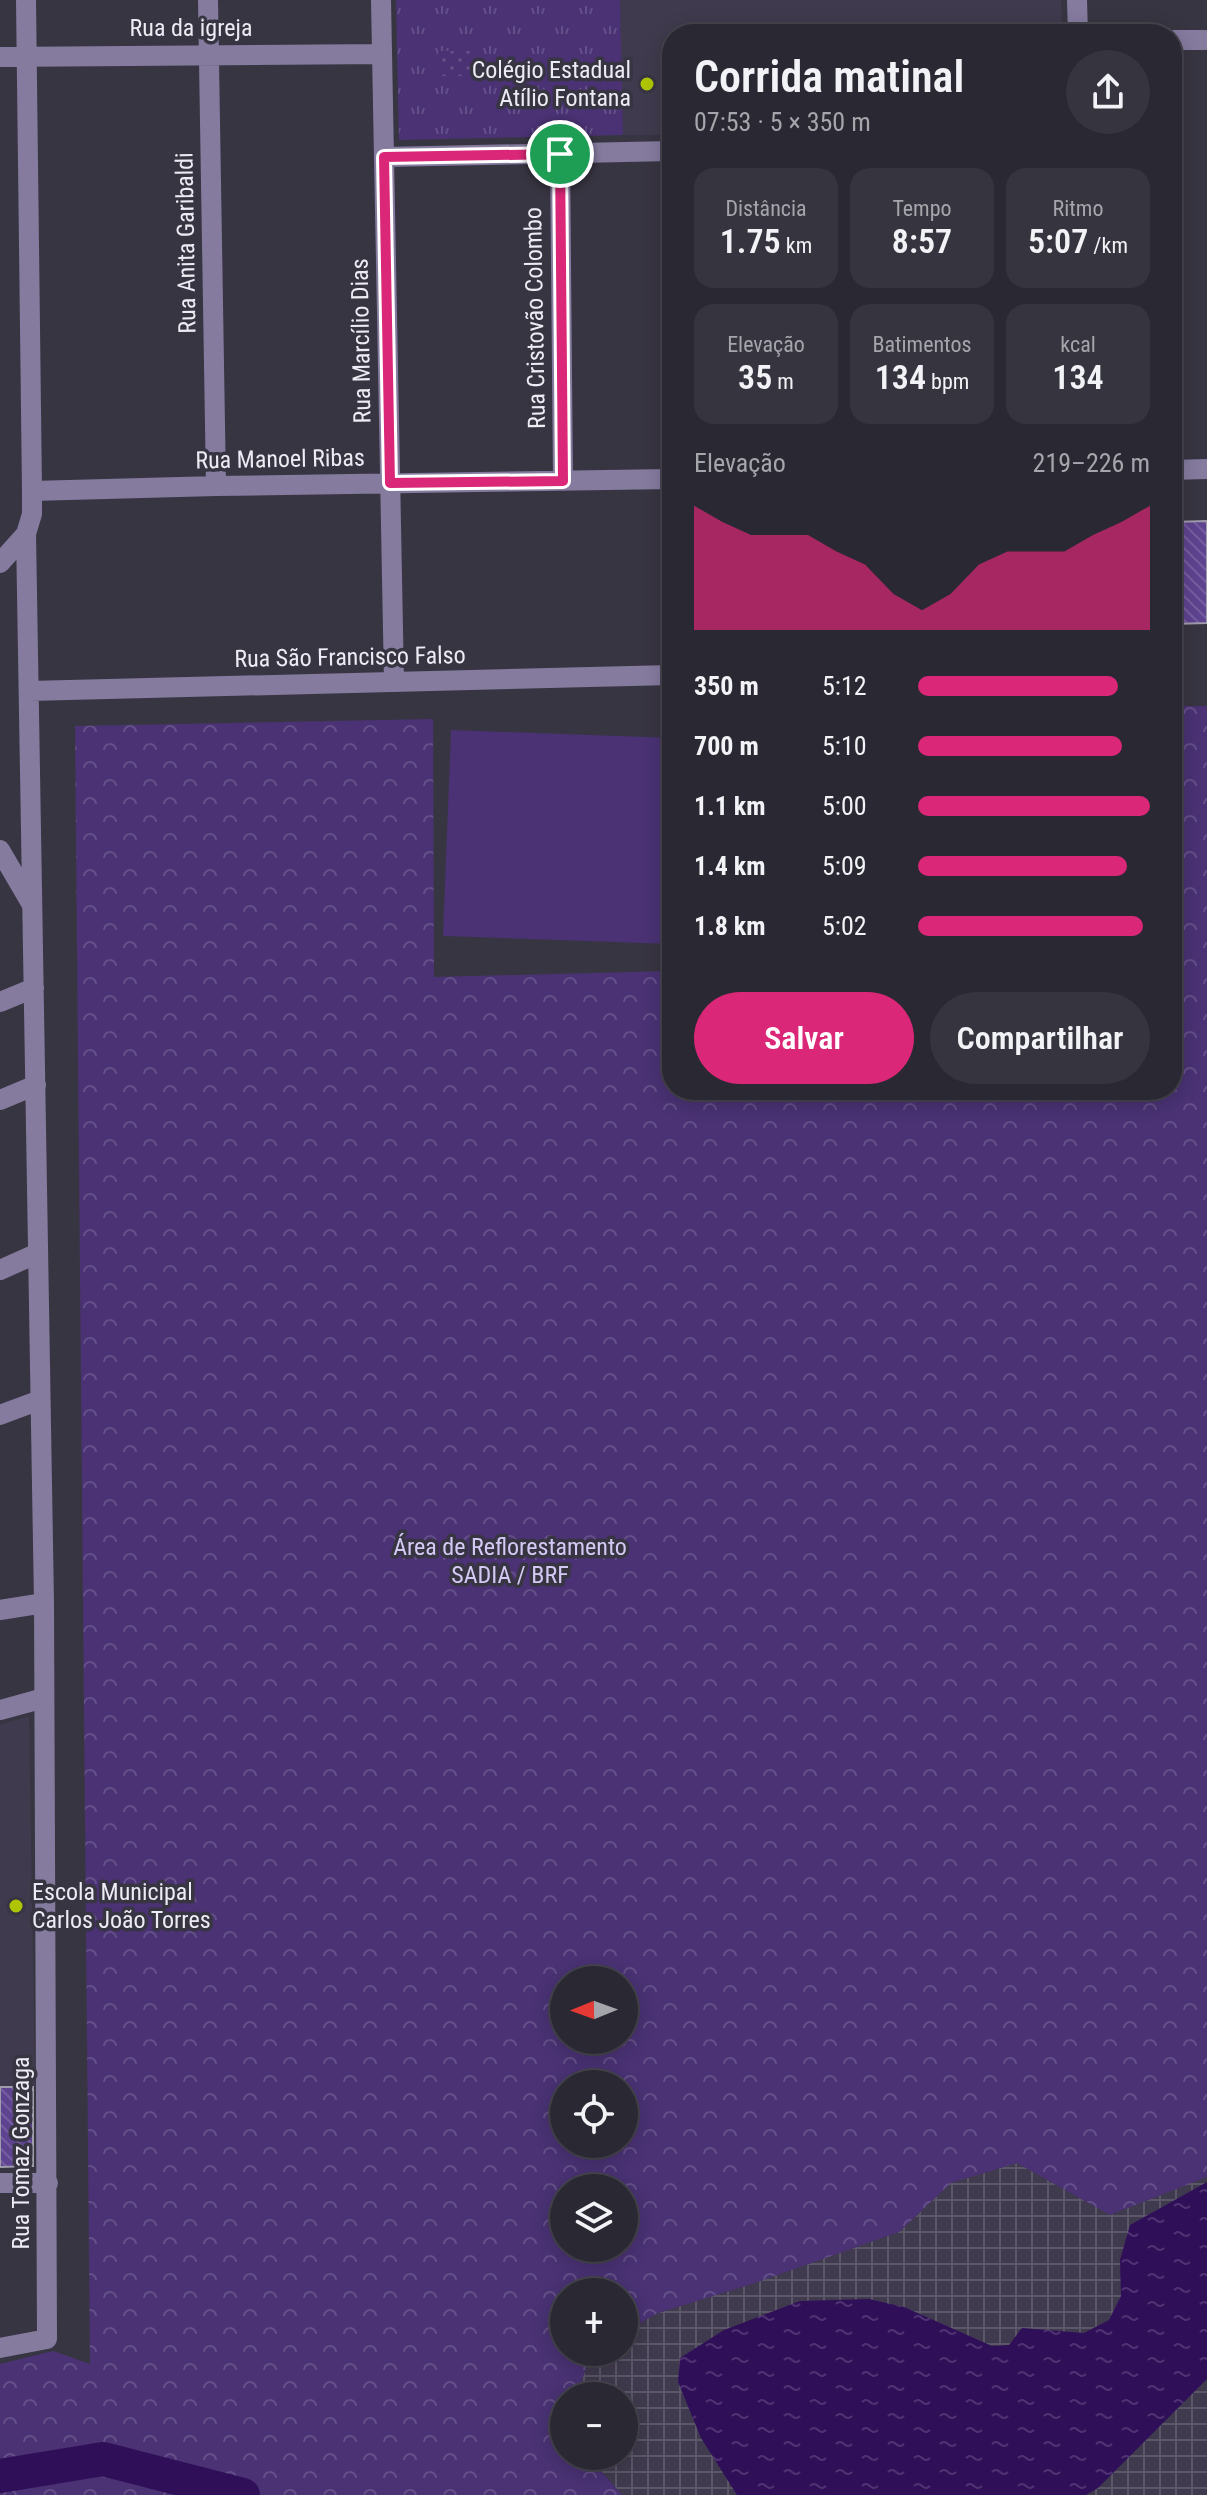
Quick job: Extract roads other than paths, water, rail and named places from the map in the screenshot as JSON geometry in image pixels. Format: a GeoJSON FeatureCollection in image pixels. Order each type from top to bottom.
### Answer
{"type":"FeatureCollection","features":[{"type":"Feature","properties":{"kind":"street","name":"Rua Tomaz Gonzaga"},"geometry":{"type":"LineString","coordinates":[[0,2348],[47,2339],[44,1603],[26,534],[32,514],[32,491],[26,0]]}},
{"type":"Feature","properties":{"kind":"street","name":"Rua Anita Garibaldi"},"geometry":{"type":"LineString","coordinates":[[208,0],[216,486]]}},
{"type":"Feature","properties":{"kind":"street","name":"Rua Marcílio Dias"},"geometry":{"type":"LineString","coordinates":[[381,0],[394,682]]}},
{"type":"Feature","properties":{"kind":"street"},"geometry":{"type":"LineString","coordinates":[[1077,0],[1078,24]]}},
{"type":"Feature","properties":{"kind":"street"},"geometry":{"type":"LineString","coordinates":[[1182,40],[1207,40]]}},
{"type":"Feature","properties":{"kind":"street","name":"Rua da igreja"},"geometry":{"type":"LineString","coordinates":[[0,57],[382,54]]}},
{"type":"Feature","properties":{"kind":"street"},"geometry":{"type":"LineString","coordinates":[[384,157],[662,151]]}},
{"type":"Feature","properties":{"kind":"street","name":"Rua Cristovão Colombo"},"geometry":{"type":"LineString","coordinates":[[560,154],[563,481]]}},
{"type":"Feature","properties":{"kind":"street"},"geometry":{"type":"LineString","coordinates":[[1182,470],[1207,469]]}},
{"type":"Feature","properties":{"kind":"street","name":"Rua Manoel Ribas"},"geometry":{"type":"LineString","coordinates":[[32,491],[662,479]]}},
{"type":"Feature","properties":{"kind":"street"},"geometry":{"type":"LineString","coordinates":[[0,563],[26,534]]}},
{"type":"Feature","properties":{"kind":"street","name":"Rua São Francisco Falso"},"geometry":{"type":"LineString","coordinates":[[29,691],[662,675]]}},
{"type":"Feature","properties":{"kind":"street"},"geometry":{"type":"LineString","coordinates":[[0,850],[9,883],[34,910]]}},
{"type":"Feature","properties":{"kind":"street"},"geometry":{"type":"LineString","coordinates":[[0,1002],[34,988]]}},
{"type":"Feature","properties":{"kind":"street"},"geometry":{"type":"LineString","coordinates":[[0,1100],[36,1085]]}},
{"type":"Feature","properties":{"kind":"street"},"geometry":{"type":"LineString","coordinates":[[0,1270],[36,1254]]}},
{"type":"Feature","properties":{"kind":"street"},"geometry":{"type":"LineString","coordinates":[[0,1415],[40,1400]]}},
{"type":"Feature","properties":{"kind":"street"},"geometry":{"type":"LineString","coordinates":[[0,1610],[44,1603]]}},
{"type":"Feature","properties":{"kind":"street"},"geometry":{"type":"LineString","coordinates":[[0,1710],[44,1698]]}},
{"type":"Feature","properties":{"kind":"street"},"geometry":{"type":"LineString","coordinates":[[0,2183],[48,2183]]}},
{"type":"Feature","properties":{"kind":"water"},"geometry":{"type":"Polygon","coordinates":[[[1207,2182],[1207,2379],[1098,2488],[1086,2495],[737,2495],[701,2438],[678,2382],[680,2358],[724,2330],[800,2301],[869,2299],[904,2307],[992,2346],[1009,2345],[1022,2328],[1084,2333],[1109,2320],[1121,2296],[1120,2260],[1130,2225],[1207,2182]]]}},
{"type":"Feature","properties":{"kind":"waterway"},"geometry":{"type":"LineString","coordinates":[[0,2476],[103,2459],[243,2495]]}},
{"type":"Feature","properties":{"kind":"place","name":"Colégio Estadual Atílio Fontana"},"geometry":{"type":"Point","coordinates":[647,84]}},
{"type":"Feature","properties":{"kind":"place","name":"Escola Municipal Carlos João Torres"},"geometry":{"type":"Point","coordinates":[16,1906]}},
{"type":"Feature","properties":{"kind":"park label","name":"Área de Reflorestamento SADIA / BRF"},"geometry":{"type":"Point","coordinates":[510,1561]}}]}
